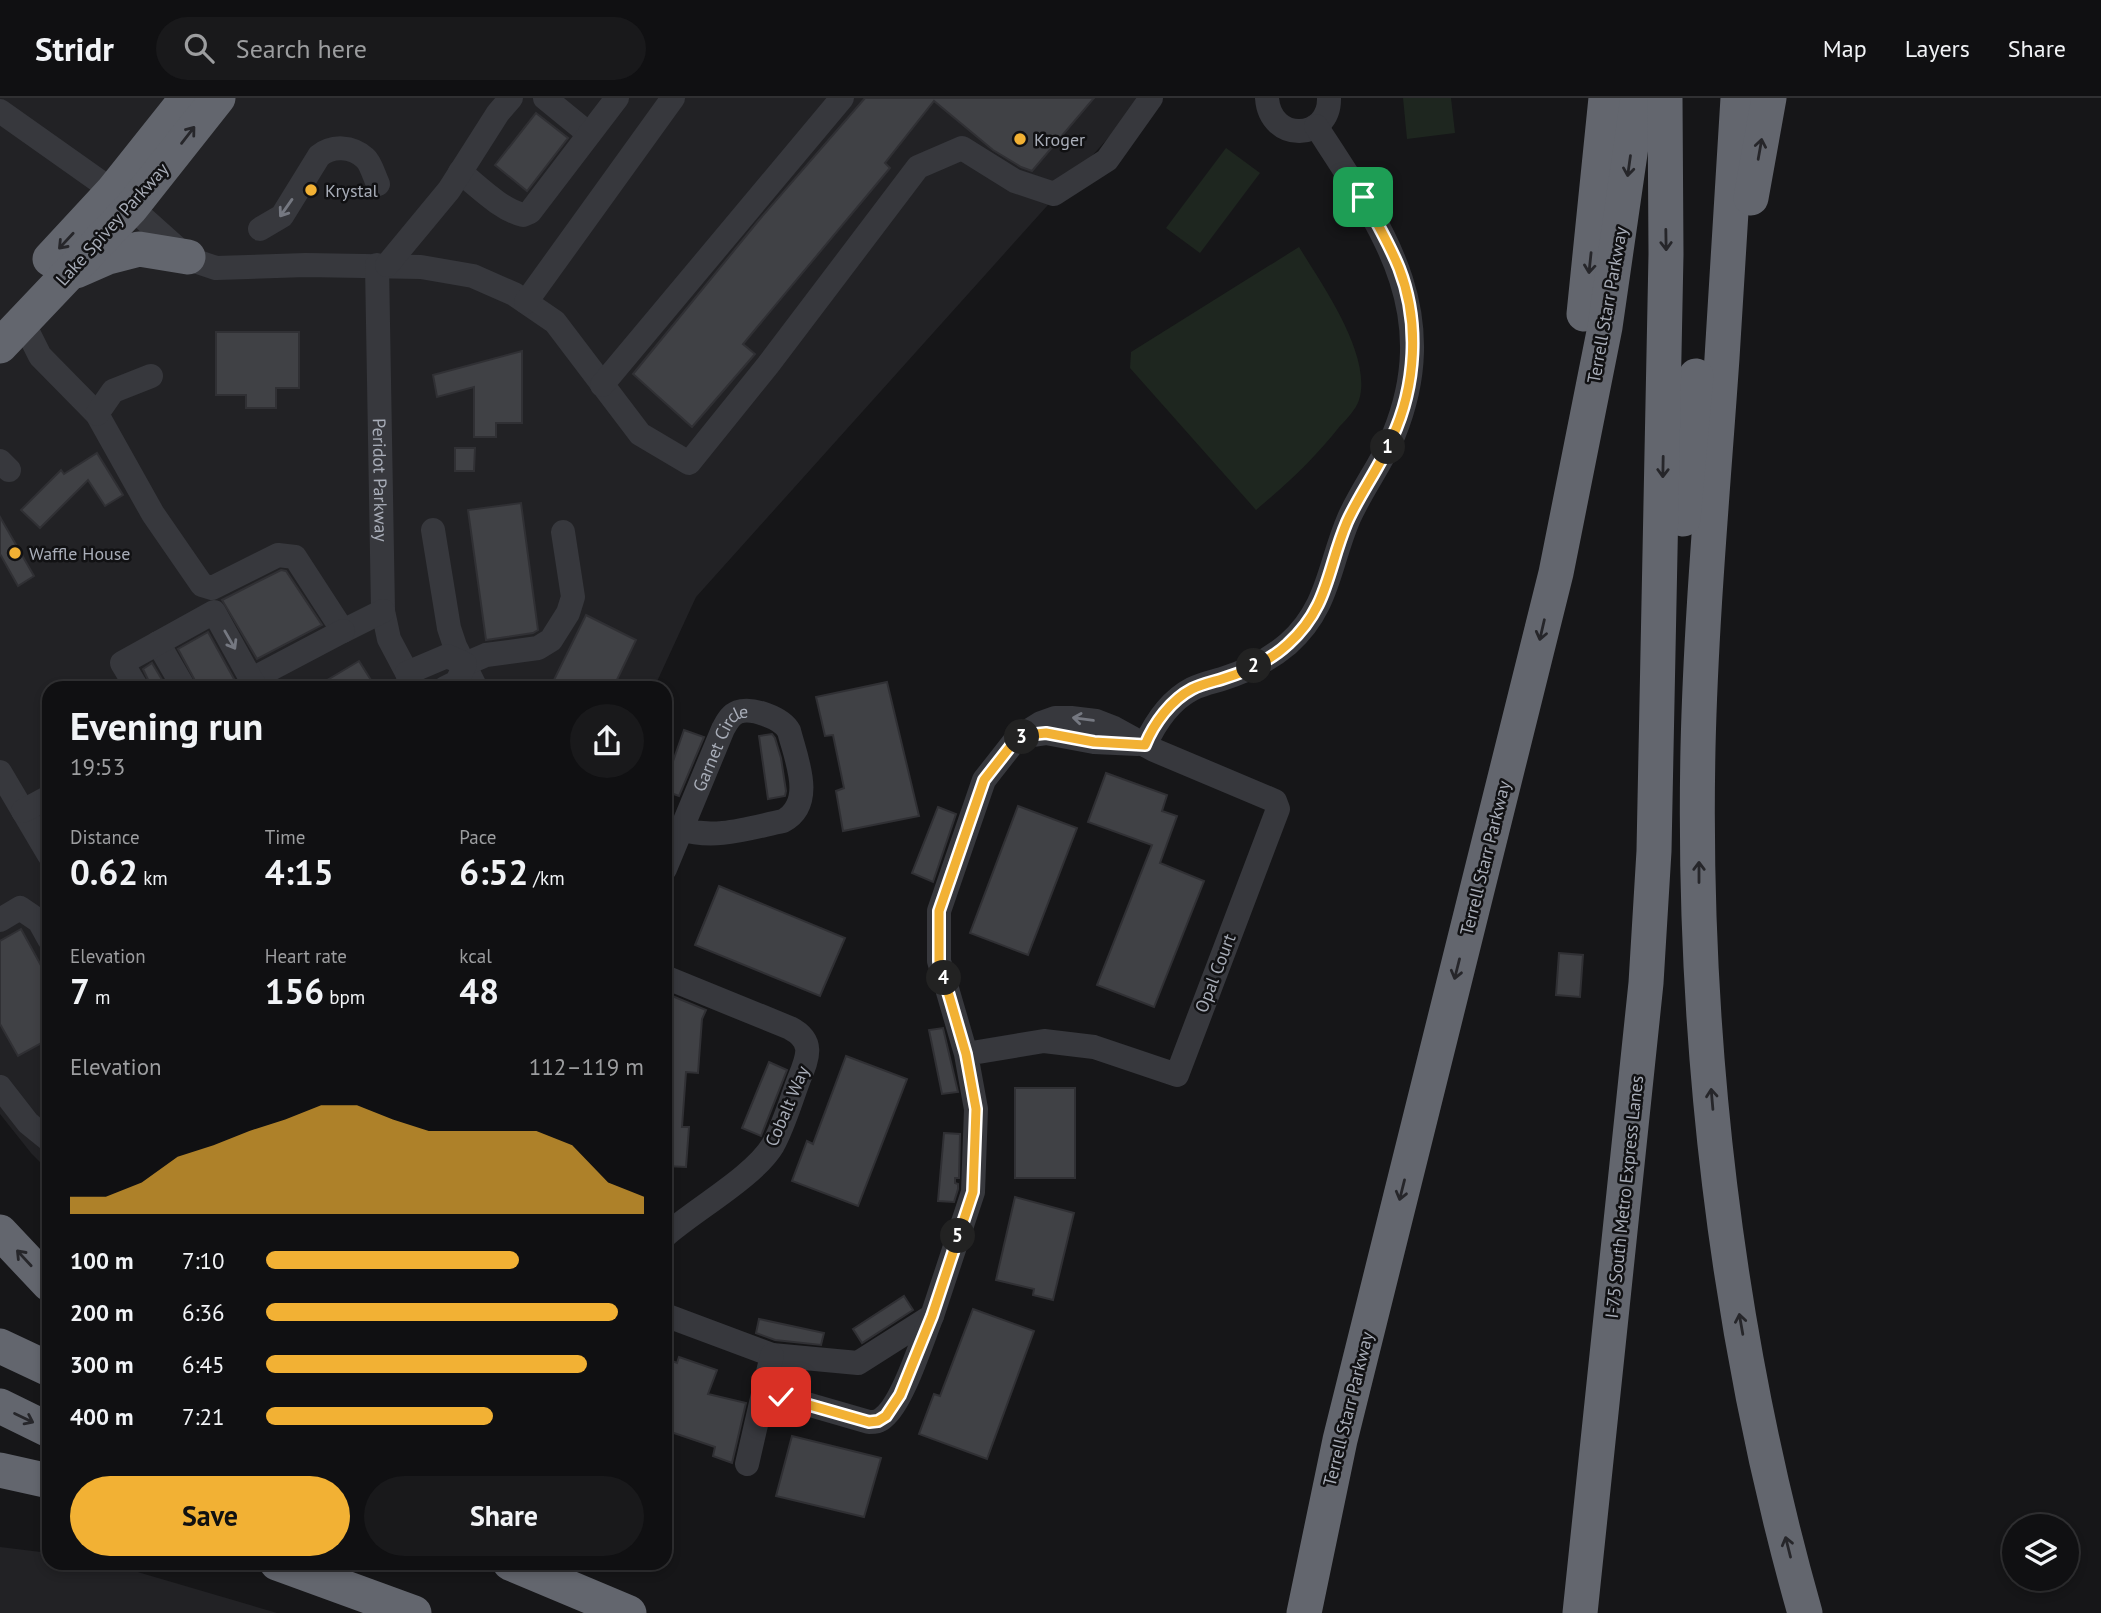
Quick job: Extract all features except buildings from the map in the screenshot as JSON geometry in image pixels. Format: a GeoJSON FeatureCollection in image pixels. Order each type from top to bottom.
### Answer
{"type":"FeatureCollection","features":[{"type":"Feature","properties":{"kind":"highway","name":"Lake Spivey Parkway"},"geometry":{"type":"LineString","coordinates":[[8,327],[67,276],[122,200],[187,98]]}},
{"type":"Feature","properties":{"kind":"highway","name":"Lake Spivey Parkway"},"geometry":{"type":"LineString","coordinates":[[8,327],[218,98]]}},
{"type":"Feature","properties":{"kind":"highway"},"geometry":{"type":"LineString","coordinates":[[1556,573],[1606,98]]}},
{"type":"Feature","properties":{"kind":"highway","name":"Terrell Starr Parkway"},"geometry":{"type":"LineString","coordinates":[[1304,1613],[1339,1440],[1556,573],[1605,327],[1638,98]]}},
{"type":"Feature","properties":{"kind":"highway"},"geometry":{"type":"LineString","coordinates":[[1657,780],[1667,254],[1665,98]]}},
{"type":"Feature","properties":{"kind":"highway"},"geometry":{"type":"LineString","coordinates":[[1721,360],[1769,98]]}},
{"type":"Feature","properties":{"kind":"highway"},"geometry":{"type":"LineString","coordinates":[[1657,780],[1704,299],[1737,113]]}},
{"type":"Feature","properties":{"kind":"highway"},"geometry":{"type":"LineString","coordinates":[[1737,113],[1703,611],[1698,751],[1699,890],[1704,1006],[1722,1198],[1738,1309],[1764,1444],[1805,1613]]}},
{"type":"Feature","properties":{"kind":"highway"},"geometry":{"type":"LineString","coordinates":[[67,276],[108,257],[139,250],[188,257]]}},
{"type":"Feature","properties":{"kind":"highway","name":"I-75 South Metro Express Lanes"},"geometry":{"type":"LineString","coordinates":[[1580,1613],[1646,983],[1657,780]]}},
{"type":"Feature","properties":{"kind":"highway"},"geometry":{"type":"LineString","coordinates":[[0,1232],[42,1277]]}},
{"type":"Feature","properties":{"kind":"highway"},"geometry":{"type":"LineString","coordinates":[[0,1346],[42,1366]]}},
{"type":"Feature","properties":{"kind":"highway"},"geometry":{"type":"LineString","coordinates":[[0,1406],[42,1427]]}},
{"type":"Feature","properties":{"kind":"highway"},"geometry":{"type":"LineString","coordinates":[[0,1470],[42,1479]]}},
{"type":"Feature","properties":{"kind":"highway"},"geometry":{"type":"LineString","coordinates":[[296,1570],[414,1613]]}},
{"type":"Feature","properties":{"kind":"highway"},"geometry":{"type":"LineString","coordinates":[[343,1570],[436,1613]]}},
{"type":"Feature","properties":{"kind":"highway"},"geometry":{"type":"LineString","coordinates":[[527,1570],[629,1613]]}},
{"type":"Feature","properties":{"kind":"street"},"geometry":{"type":"LineString","coordinates":[[382,265],[449,190],[498,113],[511,98]]}},
{"type":"Feature","properties":{"kind":"street"},"geometry":{"type":"LineString","coordinates":[[545,98],[589,134]]}},
{"type":"Feature","properties":{"kind":"street"},"geometry":{"type":"LineString","coordinates":[[460,172],[501,204],[523,215],[530,212],[617,98]]}},
{"type":"Feature","properties":{"kind":"street"},"geometry":{"type":"LineString","coordinates":[[526,302],[673,98]]}},
{"type":"Feature","properties":{"kind":"street"},"geometry":{"type":"LineString","coordinates":[[602,385],[842,98]]}},
{"type":"Feature","properties":{"kind":"street"},"geometry":{"type":"LineString","coordinates":[[0,111],[122,200],[188,257],[216,268],[382,265],[421,267],[472,276],[514,294],[555,322],[640,434],[688,463],[768,365],[918,167],[962,148],[1014,181],[1054,194],[1107,160],[1152,98]]}},
{"type":"Feature","properties":{"kind":"street"},"geometry":{"type":"LineString","coordinates":[[1267,98],[1272,117],[1287,130],[1307,131],[1316,126],[1328,112],[1329,98]]}},
{"type":"Feature","properties":{"kind":"street"},"geometry":{"type":"LineString","coordinates":[[765,1392],[863,1421],[878,1421],[886,1416],[896,1403],[932,1316],[973,1192],[976,1109],[966,1054],[939,961],[939,911],[984,780],[1017,738],[1045,721],[1072,718],[1106,724],[1145,745],[1163,715],[1186,692],[1238,673],[1286,646],[1304,627],[1323,596],[1348,520],[1388,448],[1405,404],[1410,377],[1412,337],[1407,298],[1399,270],[1363,197],[1316,126]]}},
{"type":"Feature","properties":{"kind":"street"},"geometry":{"type":"LineString","coordinates":[[260,229],[282,216],[327,149],[345,148],[366,158],[374,176]]}},
{"type":"Feature","properties":{"kind":"street","name":"Peridot Parkway"},"geometry":{"type":"LineString","coordinates":[[382,265],[383,611],[389,639],[411,680]]}},
{"type":"Feature","properties":{"kind":"street"},"geometry":{"type":"LineString","coordinates":[[8,327],[97,414],[153,514],[213,600],[253,681]]}},
{"type":"Feature","properties":{"kind":"street"},"geometry":{"type":"LineString","coordinates":[[97,414],[113,391],[151,376]]}},
{"type":"Feature","properties":{"kind":"street"},"geometry":{"type":"LineString","coordinates":[[433,530],[449,628],[473,681]]}},
{"type":"Feature","properties":{"kind":"street"},"geometry":{"type":"LineString","coordinates":[[457,681],[465,664],[486,655],[538,648],[551,640],[568,613],[573,597],[563,531]]}},
{"type":"Feature","properties":{"kind":"street"},"geometry":{"type":"LineString","coordinates":[[133,681],[122,663],[158,643],[213,600],[278,555],[295,557],[343,631]]}},
{"type":"Feature","properties":{"kind":"street"},"geometry":{"type":"LineString","coordinates":[[257,681],[383,611]]}},
{"type":"Feature","properties":{"kind":"street"},"geometry":{"type":"LineString","coordinates":[[158,643],[180,681]]}},
{"type":"Feature","properties":{"kind":"street"},"geometry":{"type":"LineString","coordinates":[[411,680],[447,656],[465,664]]}},
{"type":"Feature","properties":{"kind":"street","name":"Garnet Circle"},"geometry":{"type":"LineString","coordinates":[[672,852],[681,829],[723,729],[731,716],[748,711],[785,725],[789,731],[802,791],[793,815],[783,821],[713,835],[700,835],[681,829]]}},
{"type":"Feature","properties":{"kind":"street","name":"Opal Court"},"geometry":{"type":"LineString","coordinates":[[966,1054],[1044,1041],[1094,1047],[1177,1075],[1278,809],[1275,801],[1145,745]]}},
{"type":"Feature","properties":{"kind":"street"},"geometry":{"type":"LineString","coordinates":[[0,772],[42,843]]}},
{"type":"Feature","properties":{"kind":"street"},"geometry":{"type":"LineString","coordinates":[[23,811],[42,801]]}},
{"type":"Feature","properties":{"kind":"street"},"geometry":{"type":"LineString","coordinates":[[0,920],[20,908],[38,921],[42,928]]}},
{"type":"Feature","properties":{"kind":"street"},"geometry":{"type":"LineString","coordinates":[[0,934],[31,916]]}},
{"type":"Feature","properties":{"kind":"street","name":"Cobalt Way"},"geometry":{"type":"LineString","coordinates":[[672,980],[790,1028],[800,1034],[807,1048],[805,1064],[769,1149],[754,1166],[672,1230]]}},
{"type":"Feature","properties":{"kind":"street"},"geometry":{"type":"LineString","coordinates":[[0,1087],[28,1122],[42,1134]]}},
{"type":"Feature","properties":{"kind":"street"},"geometry":{"type":"LineString","coordinates":[[672,1318],[772,1355],[858,1363],[932,1316]]}},
{"type":"Feature","properties":{"kind":"street"},"geometry":{"type":"LineString","coordinates":[[747,1464],[772,1355]]}},
{"type":"Feature","properties":{"kind":"shaded area"},"geometry":{"type":"Polygon","coordinates":[[[0,98],[1144,98],[696,597],[657,681],[42,681],[42,1164],[0,1114],[0,98]]]}},
{"type":"Feature","properties":{"kind":"shaded area"},"geometry":{"type":"Polygon","coordinates":[[[1403,98],[1451,98],[1455,133],[1407,139],[1403,98]]]}},
{"type":"Feature","properties":{"kind":"shaded area"},"geometry":{"type":"Polygon","coordinates":[[[1226,148],[1260,173],[1200,253],[1166,228],[1226,148]]]}},
{"type":"Feature","properties":{"kind":"shaded area"},"geometry":{"type":"Polygon","coordinates":[[[1299,247],[1331,300],[1352,342],[1359,363],[1359,400],[1351,414],[1311,460],[1256,510],[1130,368],[1131,352],[1299,247]]]}},
{"type":"Feature","properties":{"kind":"shaded area"},"geometry":{"type":"Polygon","coordinates":[[[0,1547],[42,1552],[42,1570],[131,1570],[277,1613],[0,1613],[0,1547]]]}},
{"type":"Feature","properties":{"kind":"place","name":"Kroger"},"geometry":{"type":"Point","coordinates":[1020,139]}},
{"type":"Feature","properties":{"kind":"place","name":"Krystal"},"geometry":{"type":"Point","coordinates":[311,190]}},
{"type":"Feature","properties":{"kind":"place","name":"Waffle House"},"geometry":{"type":"Point","coordinates":[15,553]}},
{"type":"Feature","properties":{"kind":"route"},"geometry":{"type":"LineString","coordinates":[[781,1397],[874,1423],[891,1411],[932,1316],[973,1192],[976,1109],[966,1054],[939,961],[939,911],[984,780],[1017,738],[1046,733],[1094,742],[1145,745],[1163,715],[1186,692],[1238,673],[1286,646],[1304,627],[1323,596],[1343,531],[1394,436],[1405,404],[1410,377],[1411,324],[1404,284],[1385,237],[1363,197]]}}]}
